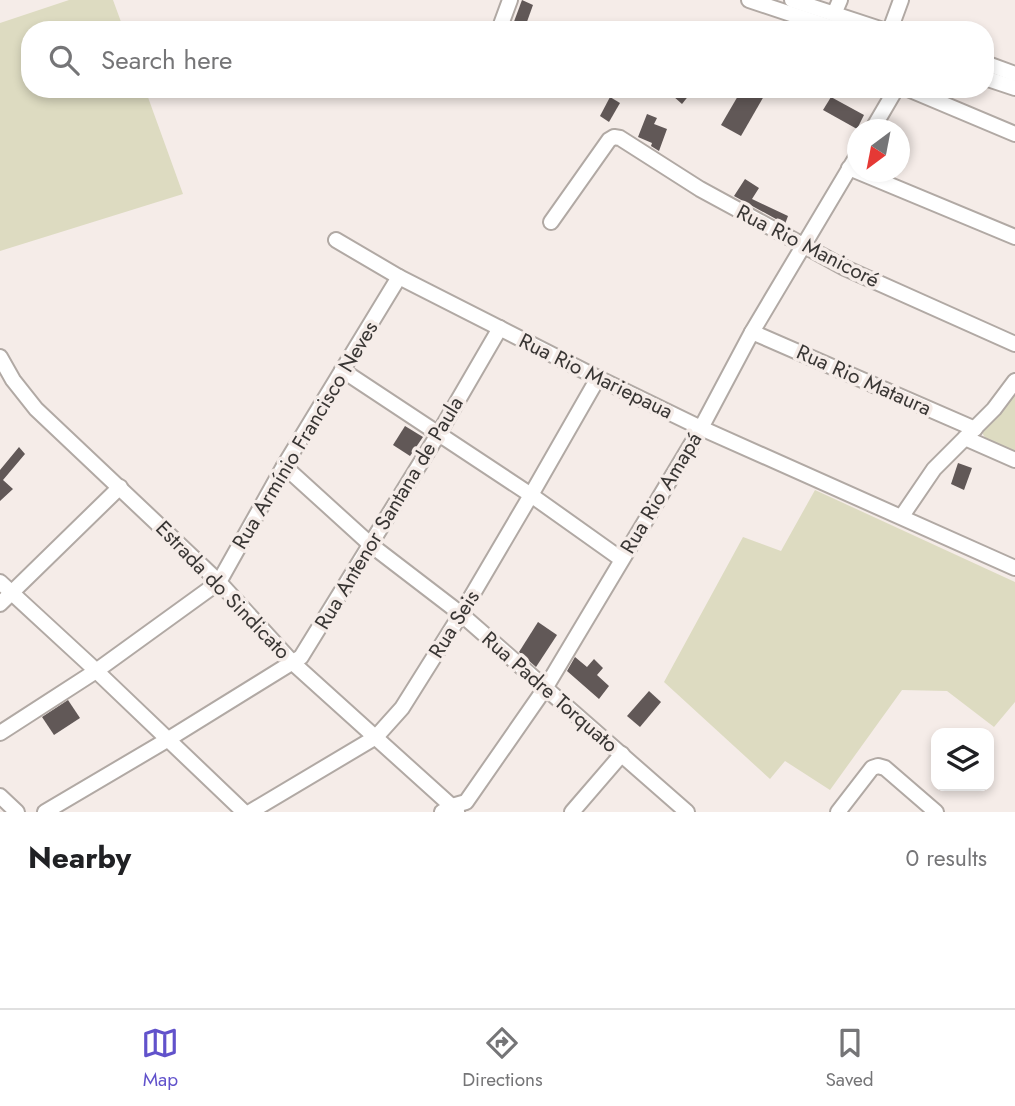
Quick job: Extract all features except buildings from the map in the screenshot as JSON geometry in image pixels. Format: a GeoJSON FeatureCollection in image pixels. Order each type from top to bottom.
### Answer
{"type":"FeatureCollection","features":[{"type":"Feature","properties":{"kind":"street"},"geometry":{"type":"LineString","coordinates":[[502,21],[510,0]]}},
{"type":"Feature","properties":{"kind":"street"},"geometry":{"type":"LineString","coordinates":[[749,0],[812,21]]}},
{"type":"Feature","properties":{"kind":"street"},"geometry":{"type":"LineString","coordinates":[[834,14],[840,0]]}},
{"type":"Feature","properties":{"kind":"street"},"geometry":{"type":"LineString","coordinates":[[893,21],[901,0]]}},
{"type":"Feature","properties":{"kind":"street"},"geometry":{"type":"LineString","coordinates":[[798,1],[855,21]]}},
{"type":"Feature","properties":{"kind":"street"},"geometry":{"type":"LineString","coordinates":[[994,67],[1015,74]]}},
{"type":"Feature","properties":{"kind":"street"},"geometry":{"type":"LineString","coordinates":[[994,81],[1015,88]]}},
{"type":"Feature","properties":{"kind":"street"},"geometry":{"type":"LineString","coordinates":[[878,119],[891,98]]}},
{"type":"Feature","properties":{"kind":"street"},"geometry":{"type":"LineString","coordinates":[[929,98],[1015,134]]}},
{"type":"Feature","properties":{"kind":"street","name":"Rua Rio Manicoré"},"geometry":{"type":"LineString","coordinates":[[551,222],[608,140],[614,136],[700,190],[845,268],[1015,344]]}},
{"type":"Feature","properties":{"kind":"street","name":"Rua Rio Amapá"},"geometry":{"type":"LineString","coordinates":[[451,810],[466,802],[546,687],[701,428],[752,332],[847,171]]}},
{"type":"Feature","properties":{"kind":"street"},"geometry":{"type":"LineString","coordinates":[[883,182],[1015,237]]}},
{"type":"Feature","properties":{"kind":"street","name":"Rua Rio Mariepaua"},"geometry":{"type":"LineString","coordinates":[[336,240],[399,277],[701,428],[1015,568]]}},
{"type":"Feature","properties":{"kind":"street","name":"Rua Armínio Francisco Neves"},"geometry":{"type":"LineString","coordinates":[[0,733],[96,671],[219,582],[284,466],[399,277]]}},
{"type":"Feature","properties":{"kind":"street","name":"Rua Antenor Santana de Paula"},"geometry":{"type":"LineString","coordinates":[[45,812],[301,657],[439,433],[500,328]]}},
{"type":"Feature","properties":{"kind":"street","name":"Rua Rio Mataura"},"geometry":{"type":"LineString","coordinates":[[752,332],[970,433],[1015,460]]}},
{"type":"Feature","properties":{"kind":"street","name":"Estrada do Sindicato"},"geometry":{"type":"LineString","coordinates":[[0,357],[13,380],[36,409],[219,582],[293,663],[376,737],[451,810]]}},
{"type":"Feature","properties":{"kind":"street"},"geometry":{"type":"LineString","coordinates":[[342,370],[531,495],[621,559]]}},
{"type":"Feature","properties":{"kind":"street","name":"Rua Seis"},"geometry":{"type":"LineString","coordinates":[[250,812],[376,737],[402,708],[461,614],[598,378]]}},
{"type":"Feature","properties":{"kind":"street"},"geometry":{"type":"LineString","coordinates":[[902,516],[934,469],[994,409],[1015,382]]}},
{"type":"Feature","properties":{"kind":"street","name":"Rua Padre Torquato"},"geometry":{"type":"LineString","coordinates":[[284,466],[371,545],[461,614],[687,812]]}},
{"type":"Feature","properties":{"kind":"street"},"geometry":{"type":"LineString","coordinates":[[0,604],[120,486]]}},
{"type":"Feature","properties":{"kind":"street"},"geometry":{"type":"LineString","coordinates":[[0,582],[244,812]]}},
{"type":"Feature","properties":{"kind":"street"},"geometry":{"type":"LineString","coordinates":[[572,812],[622,754]]}},
{"type":"Feature","properties":{"kind":"street"},"geometry":{"type":"LineString","coordinates":[[838,812],[872,768],[878,766],[885,768],[936,812]]}},
{"type":"Feature","properties":{"kind":"street"},"geometry":{"type":"LineString","coordinates":[[0,796],[17,812]]}},
{"type":"Feature","properties":{"kind":"shaded area"},"geometry":{"type":"Polygon","coordinates":[[[69,0],[113,0],[121,21],[21,21],[21,98],[148,98],[183,194],[0,251],[0,23],[69,0]]]}},
{"type":"Feature","properties":{"kind":"shaded area"},"geometry":{"type":"Polygon","coordinates":[[[1015,384],[1015,456],[989,444],[981,431],[1015,384]]]}},
{"type":"Feature","properties":{"kind":"shaded area"},"geometry":{"type":"Polygon","coordinates":[[[815,490],[1015,582],[1015,702],[994,727],[947,691],[902,690],[830,790],[785,761],[770,779],[664,682],[743,537],[781,551],[815,490]]]}}]}
